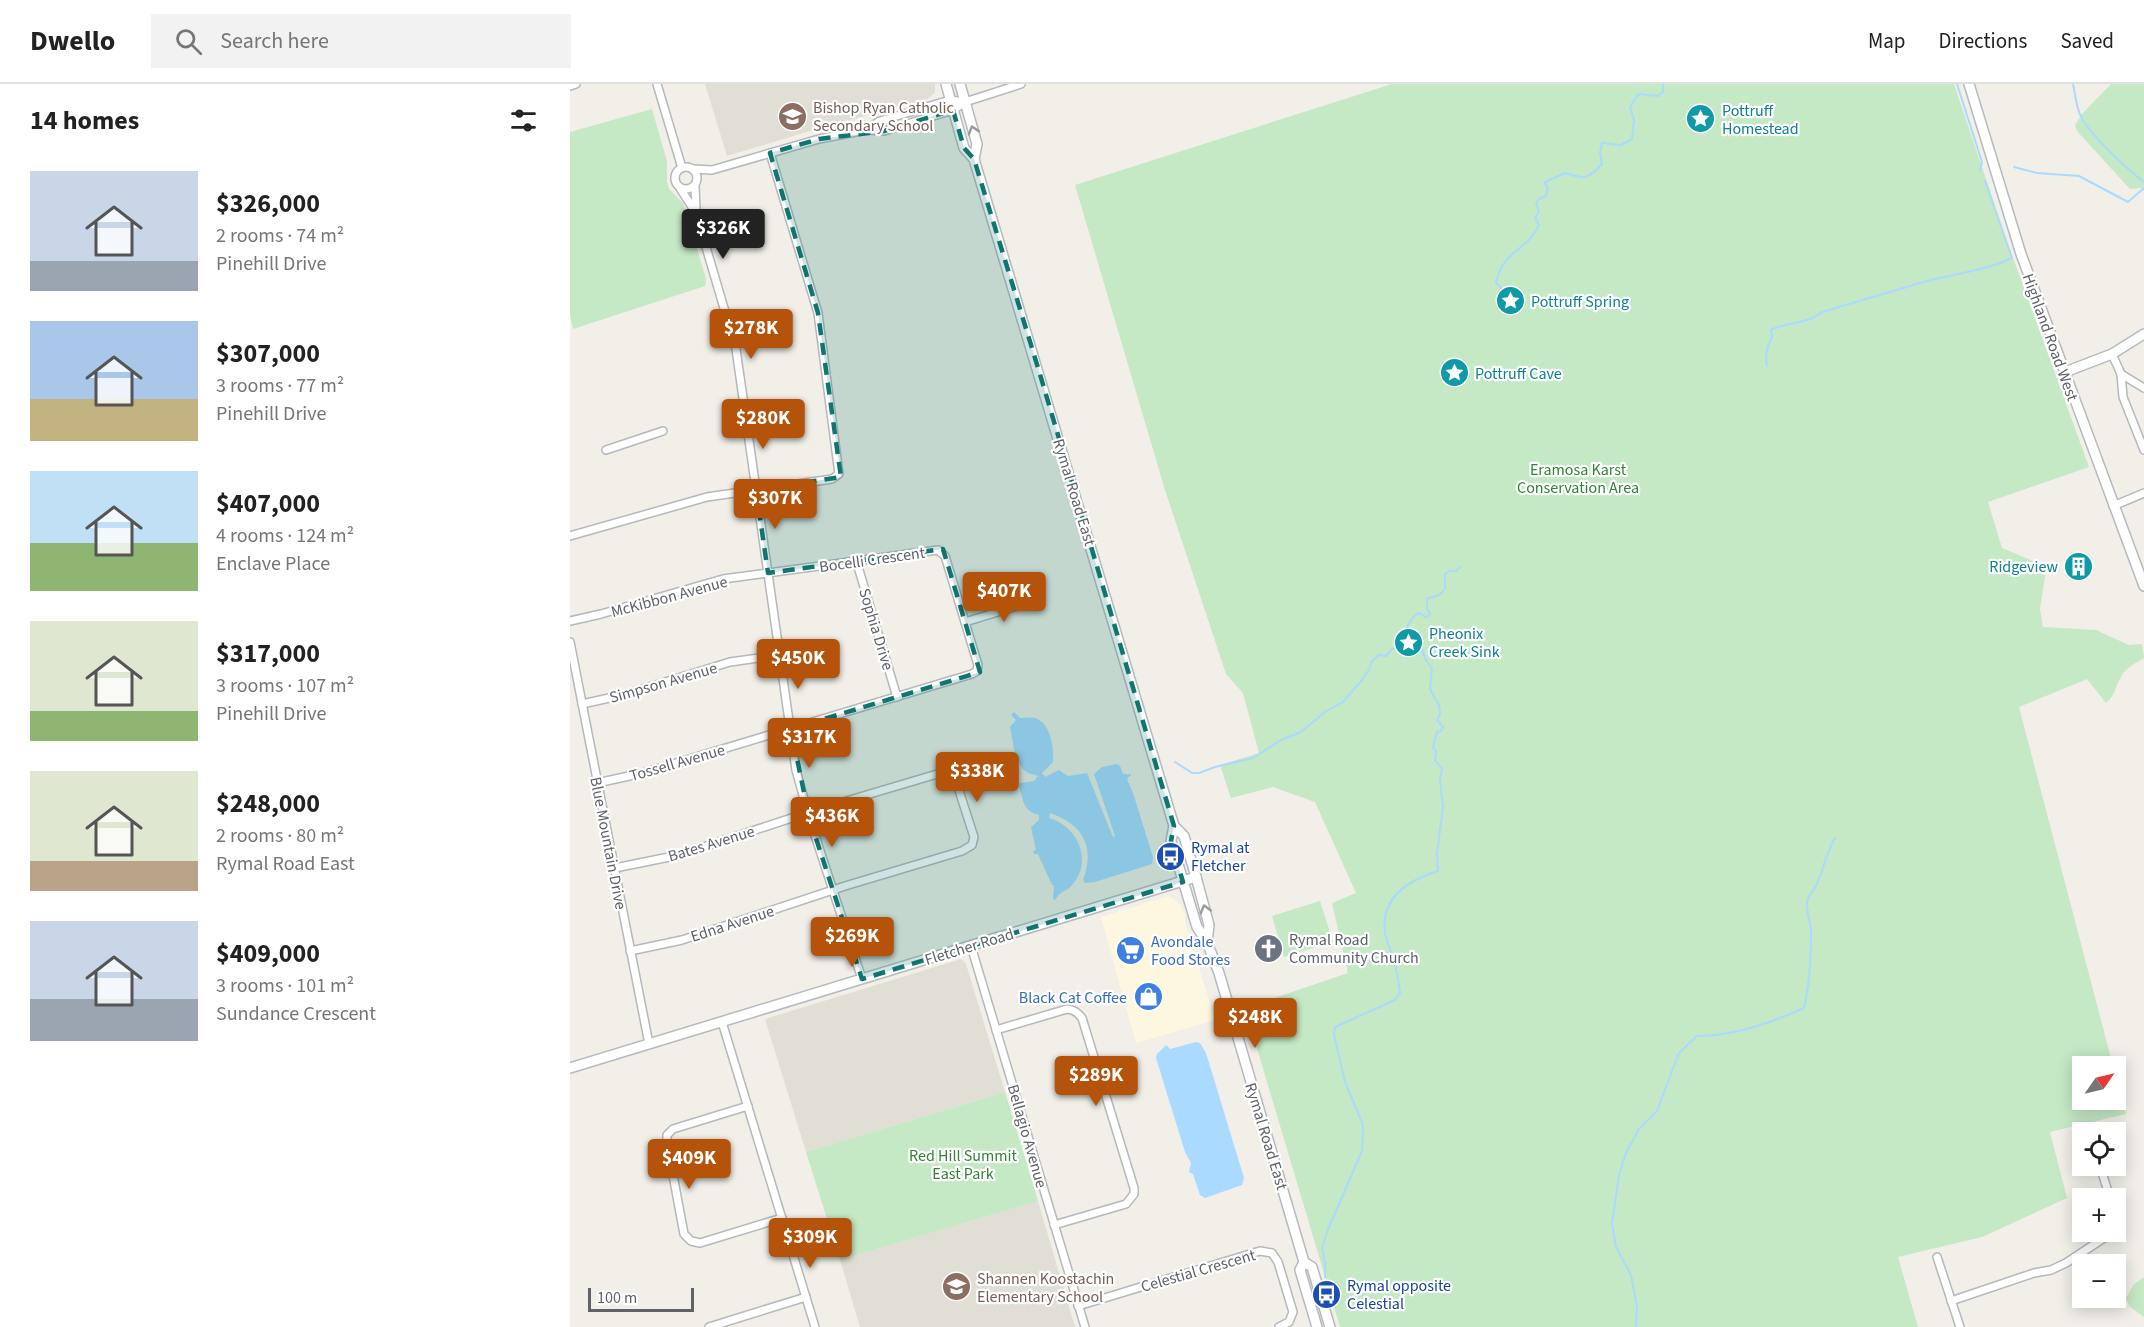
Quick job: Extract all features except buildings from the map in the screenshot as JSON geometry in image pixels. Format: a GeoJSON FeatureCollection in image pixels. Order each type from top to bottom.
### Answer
{"type":"FeatureCollection","features":[{"type":"Feature","properties":{"kind":"main road","name":"Rymal Road East"},"geometry":{"type":"LineString","coordinates":[[946,84],[964,148],[974,159],[1174,826],[1171,841],[1183,882],[1197,927],[1207,942],[1219,973],[1304,1262],[1312,1267],[1330,1327]]}},
{"type":"Feature","properties":{"kind":"main road","name":"Rymal Road East"},"geometry":{"type":"LineString","coordinates":[[960,84],[977,144],[974,159]]}},
{"type":"Feature","properties":{"kind":"main road","name":"Highland Road West"},"geometry":{"type":"LineString","coordinates":[[1969,84],[2020,254],[2144,586]]}},
{"type":"Feature","properties":{"kind":"main road"},"geometry":{"type":"LineString","coordinates":[[2065,372],[2112,354],[2144,334]]}},
{"type":"Feature","properties":{"kind":"main road","name":"Rymal Road East"},"geometry":{"type":"LineString","coordinates":[[1174,826],[1184,836],[1196,878],[1209,925],[1207,942]]}},
{"type":"Feature","properties":{"kind":"main road","name":"Fletcher Road"},"geometry":{"type":"LineString","coordinates":[[570,1068],[1196,878]]}},
{"type":"Feature","properties":{"kind":"main road","name":"Rymal Road East"},"geometry":{"type":"LineString","coordinates":[[1304,1262],[1300,1270],[1317,1327]]}},
{"type":"Feature","properties":{"kind":"street"},"geometry":{"type":"LineString","coordinates":[[570,86],[576,84]]}},
{"type":"Feature","properties":{"kind":"street"},"geometry":{"type":"LineString","coordinates":[[657,84],[682,168]]}},
{"type":"Feature","properties":{"kind":"street"},"geometry":{"type":"LineString","coordinates":[[862,979],[807,813],[796,770],[736,349],[696,213],[675,179],[676,172],[687,167],[712,170],[819,139],[866,130],[884,131],[953,111],[965,102],[1021,84]]}},
{"type":"Feature","properties":{"kind":"street"},"geometry":{"type":"LineString","coordinates":[[866,130],[880,121],[950,100],[965,102]]}},
{"type":"Feature","properties":{"kind":"street"},"geometry":{"type":"LineString","coordinates":[[570,536],[689,501],[832,479],[840,472],[818,314],[770,153]]}},
{"type":"Feature","properties":{"kind":"street"},"geometry":{"type":"LineString","coordinates":[[693,169],[697,175],[696,213]]}},
{"type":"Feature","properties":{"kind":"street"},"geometry":{"type":"LineString","coordinates":[[680,188],[686,190],[712,170]]}},
{"type":"Feature","properties":{"kind":"street"},"geometry":{"type":"LineString","coordinates":[[2112,354],[2121,374],[2123,397],[2144,450]]}},
{"type":"Feature","properties":{"kind":"street"},"geometry":{"type":"LineString","coordinates":[[2121,374],[2144,388]]}},
{"type":"Feature","properties":{"kind":"street"},"geometry":{"type":"LineString","coordinates":[[606,450],[663,431]]}},
{"type":"Feature","properties":{"kind":"street"},"geometry":{"type":"LineString","coordinates":[[2113,506],[2144,493]]}},
{"type":"Feature","properties":{"kind":"street","name":"Bocelli Crescent"},"geometry":{"type":"LineString","coordinates":[[768,573],[856,560],[942,551],[978,663],[976,672],[791,729]]}},
{"type":"Feature","properties":{"kind":"street","name":"Sophia Drive"},"geometry":{"type":"LineString","coordinates":[[856,560],[897,697]]}},
{"type":"Feature","properties":{"kind":"street","name":"McKibbon Avenue"},"geometry":{"type":"LineString","coordinates":[[570,621],[715,580],[768,573]]}},
{"type":"Feature","properties":{"kind":"street"},"geometry":{"type":"LineString","coordinates":[[965,622],[1036,600]]}},
{"type":"Feature","properties":{"kind":"street","name":"Blue Mountain Drive"},"geometry":{"type":"LineString","coordinates":[[570,642],[649,1044]]}},
{"type":"Feature","properties":{"kind":"street","name":"Simpson Avenue"},"geometry":{"type":"LineString","coordinates":[[582,704],[623,695],[730,662],[780,655]]}},
{"type":"Feature","properties":{"kind":"street","name":"Tossell Avenue"},"geometry":{"type":"LineString","coordinates":[[597,783],[643,773],[791,729]]}},
{"type":"Feature","properties":{"kind":"street","name":"Bates Avenue"},"geometry":{"type":"LineString","coordinates":[[615,868],[679,855],[941,772],[951,773],[957,782],[974,837],[968,848],[833,890]]}},
{"type":"Feature","properties":{"kind":"street","name":"Edna Avenue"},"geometry":{"type":"LineString","coordinates":[[630,951],[682,940],[833,890]]}},
{"type":"Feature","properties":{"kind":"street","name":"Bellagio Avenue"},"geometry":{"type":"LineString","coordinates":[[971,946],[1084,1327]]}},
{"type":"Feature","properties":{"kind":"street"},"geometry":{"type":"LineString","coordinates":[[996,1030],[1067,1009],[1078,1013],[1082,1018],[1134,1188],[1134,1194],[1126,1204],[1054,1225]]}},
{"type":"Feature","properties":{"kind":"street"},"geometry":{"type":"LineString","coordinates":[[722,1022],[815,1327]]}},
{"type":"Feature","properties":{"kind":"street"},"geometry":{"type":"LineString","coordinates":[[748,1106],[673,1129],[667,1135],[684,1233],[691,1241],[700,1243],[782,1218]]}},
{"type":"Feature","properties":{"kind":"street"},"geometry":{"type":"LineString","coordinates":[[1951,1301],[2034,1273],[2051,1270],[2066,1263],[2097,1242]]}},
{"type":"Feature","properties":{"kind":"street","name":"Celestial Crescent"},"geometry":{"type":"LineString","coordinates":[[1078,1306],[1266,1251],[1272,1253],[1278,1262],[1293,1312],[1289,1322],[1280,1327]]}},
{"type":"Feature","properties":{"kind":"street"},"geometry":{"type":"LineString","coordinates":[[1937,1257],[1960,1327]]}},
{"type":"Feature","properties":{"kind":"street"},"geometry":{"type":"LineString","coordinates":[[709,1327],[806,1297]]}},
{"type":"Feature","properties":{"kind":"highlighted area"},"geometry":{"type":"Polygon","coordinates":[[[953,110],[964,148],[974,159],[1039,371],[1174,826],[1171,841],[1183,882],[862,979],[809,817],[791,729],[980,672],[943,549],[768,573],[756,490],[841,477],[818,313],[770,153],[819,139],[884,131],[953,110]]]}},
{"type":"Feature","properties":{"kind":"shaded area","name":"Bishop Ryan Catholic Secondary School"},"geometry":{"type":"Polygon","coordinates":[[[705,84],[935,84],[935,93],[927,99],[727,156],[705,84]]]}},
{"type":"Feature","properties":{"kind":"shaded area"},"geometry":{"type":"Polygon","coordinates":[[[1169,896],[1180,904],[1185,914],[1185,922],[1215,1020],[1136,1043],[1101,917],[1169,896]]]}},
{"type":"Feature","properties":{"kind":"shaded area"},"geometry":{"type":"Polygon","coordinates":[[[961,959],[966,964],[1005,1092],[806,1152],[765,1019],[961,959]]]}},
{"type":"Feature","properties":{"kind":"shaded area","name":"Shannen Koostachin Elementary School"},"geometry":{"type":"Polygon","coordinates":[[[1038,1201],[1075,1327],[860,1327],[840,1260],[1038,1201]]]}},
{"type":"Feature","properties":{"kind":"green space","name":"Eramosa Karst Conservation Area"},"geometry":{"type":"Polygon","coordinates":[[[1392,84],[1954,84],[2008,244],[2089,467],[1988,502],[2002,548],[2033,561],[2045,576],[2040,609],[2043,627],[2096,630],[2129,645],[2142,644],[2144,658],[2125,671],[2106,703],[2087,679],[2019,707],[2110,1056],[2072,1056],[2072,1110],[2125,1110],[2126,1114],[2092,1122],[2072,1122],[2072,1127],[2050,1132],[2067,1198],[1982,1237],[1898,1257],[1918,1327],[1340,1327],[1245,1008],[1348,973],[1332,903],[1356,893],[1315,802],[1273,787],[1231,798],[1220,765],[1259,753],[1243,693],[1226,674],[1165,490],[1075,185],[1392,84]]]}},
{"type":"Feature","properties":{"kind":"green space"},"geometry":{"type":"Polygon","coordinates":[[[2111,84],[2144,84],[2144,191],[2141,188],[2130,189],[2077,131],[2075,125],[2082,114],[2111,84]]]}},
{"type":"Feature","properties":{"kind":"green space"},"geometry":{"type":"Polygon","coordinates":[[[652,109],[667,161],[669,189],[683,203],[706,279],[705,286],[573,329],[570,314],[570,132],[652,109]]]}},
{"type":"Feature","properties":{"kind":"green space"},"geometry":{"type":"Polygon","coordinates":[[[1320,901],[1333,942],[1284,957],[1272,916],[1320,901]]]}},
{"type":"Feature","properties":{"kind":"green space","name":"Red Hill Summit East Park"},"geometry":{"type":"Polygon","coordinates":[[[1005,1092],[1038,1201],[840,1260],[806,1152],[1005,1092]]]}},
{"type":"Feature","properties":{"kind":"green space"},"geometry":{"type":"Polygon","coordinates":[[[2144,1277],[2144,1317],[2129,1306],[2126,1298],[2134,1284],[2144,1277]]]}},
{"type":"Feature","properties":{"kind":"water"},"geometry":{"type":"Polygon","coordinates":[[[1014,712],[1020,718],[1033,718],[1040,721],[1048,731],[1053,750],[1053,762],[1041,774],[1045,777],[1059,770],[1068,776],[1087,773],[1113,837],[1115,836],[1094,774],[1102,767],[1117,764],[1120,766],[1123,774],[1127,774],[1153,857],[1152,864],[1085,883],[1083,880],[1088,857],[1084,839],[1071,824],[1050,813],[1049,818],[1068,828],[1079,845],[1082,855],[1082,865],[1078,875],[1070,887],[1055,900],[1053,899],[1054,885],[1038,854],[1034,854],[1033,851],[1036,850],[1031,827],[1039,820],[1039,815],[1027,808],[1019,786],[1020,783],[1034,781],[1038,776],[1024,770],[1016,756],[1010,727],[1016,720],[1011,715],[1014,712]]]}},
{"type":"Feature","properties":{"kind":"water"},"geometry":{"type":"Polygon","coordinates":[[[1200,1043],[1206,1053],[1244,1178],[1242,1185],[1205,1198],[1200,1195],[1193,1174],[1189,1172],[1191,1163],[1185,1152],[1156,1058],[1166,1045],[1170,1049],[1200,1043]]]}},
{"type":"Feature","properties":{"kind":"waterway"},"geometry":{"type":"LineString","coordinates":[[1504,291],[1496,283],[1499,272],[1510,256],[1535,233],[1539,225],[1535,218],[1539,212],[1536,203],[1546,196],[1548,188],[1545,182],[1565,173],[1581,177],[1593,173],[1602,164],[1600,153],[1602,143],[1621,145],[1632,139],[1634,120],[1630,107],[1638,94],[1658,96],[1663,92],[1663,84]]}},
{"type":"Feature","properties":{"kind":"waterway"},"geometry":{"type":"LineString","coordinates":[[1957,84],[1982,162],[1980,171]]}},
{"type":"Feature","properties":{"kind":"waterway"},"geometry":{"type":"LineString","coordinates":[[2073,84],[2079,112],[2090,130],[2144,182]]}},
{"type":"Feature","properties":{"kind":"waterway"},"geometry":{"type":"LineString","coordinates":[[2014,167],[2037,173],[2079,176],[2128,202],[2144,188]]}},
{"type":"Feature","properties":{"kind":"waterway"},"geometry":{"type":"LineString","coordinates":[[1767,366],[1766,354],[1772,336],[1771,330],[1923,282],[1979,269],[2012,258],[1985,181]]}},
{"type":"Feature","properties":{"kind":"waterway"},"geometry":{"type":"LineString","coordinates":[[1175,762],[1192,773],[1199,773],[1253,758],[1281,740],[1301,732],[1325,712],[1343,702],[1362,680],[1372,661],[1379,655],[1386,656],[1402,643],[1408,626],[1416,615],[1419,613],[1425,617],[1429,616],[1427,599],[1441,594],[1445,588],[1445,574],[1456,571],[1460,567]]}},
{"type":"Feature","properties":{"kind":"waterway"},"geometry":{"type":"LineString","coordinates":[[1325,1277],[1322,1249],[1362,1151],[1363,1125],[1345,1082],[1334,1035],[1335,1027],[1395,1000],[1400,993],[1395,964],[1385,933],[1387,909],[1392,900],[1407,885],[1438,871],[1437,854],[1443,807],[1440,779],[1442,769],[1435,760],[1436,751],[1433,748],[1437,732],[1443,727],[1437,720],[1440,714],[1439,705],[1430,689],[1432,668],[1419,643],[1415,641],[1410,648],[1402,643]]}},
{"type":"Feature","properties":{"kind":"waterway"},"geometry":{"type":"LineString","coordinates":[[1636,1327],[1637,1307],[1631,1275],[1616,1247],[1612,1224],[1619,1175],[1626,1153],[1639,1129],[1657,1111],[1679,1053],[1697,1036],[1724,1034],[1752,1028],[1804,1008],[1811,949],[1807,902],[1817,884],[1835,838]]}},
{"type":"Feature","properties":{"kind":"place","name":"Bishop Ryan Catholic Secondary School"},"geometry":{"type":"Point","coordinates":[792,116]}},
{"type":"Feature","properties":{"kind":"place","name":"Pottruff Homestead"},"geometry":{"type":"Point","coordinates":[1701,119]}},
{"type":"Feature","properties":{"kind":"place","name":"Pottruff Spring"},"geometry":{"type":"Point","coordinates":[1510,301]}},
{"type":"Feature","properties":{"kind":"place","name":"Pottruff Cave"},"geometry":{"type":"Point","coordinates":[1454,373]}},
{"type":"Feature","properties":{"kind":"place","name":"Ridgeview"},"geometry":{"type":"Point","coordinates":[2079,566]}},
{"type":"Feature","properties":{"kind":"place","name":"Pheonix Creek Sink"},"geometry":{"type":"Point","coordinates":[1408,642]}},
{"type":"Feature","properties":{"kind":"place","name":"Rymal at Fletcher"},"geometry":{"type":"Point","coordinates":[1170,856]}},
{"type":"Feature","properties":{"kind":"place","name":"Rymal Road Community Church"},"geometry":{"type":"Point","coordinates":[1268,948]}},
{"type":"Feature","properties":{"kind":"place","name":"Avondale Food Stores"},"geometry":{"type":"Point","coordinates":[1130,950]}},
{"type":"Feature","properties":{"kind":"place","name":"Black Cat Coffee"},"geometry":{"type":"Point","coordinates":[1148,997]}},
{"type":"Feature","properties":{"kind":"place","name":"Shannen Koostachin Elementary School"},"geometry":{"type":"Point","coordinates":[956,1287]}},
{"type":"Feature","properties":{"kind":"place","name":"Rymal opposite Celestial"},"geometry":{"type":"Point","coordinates":[1326,1294]}}]}
